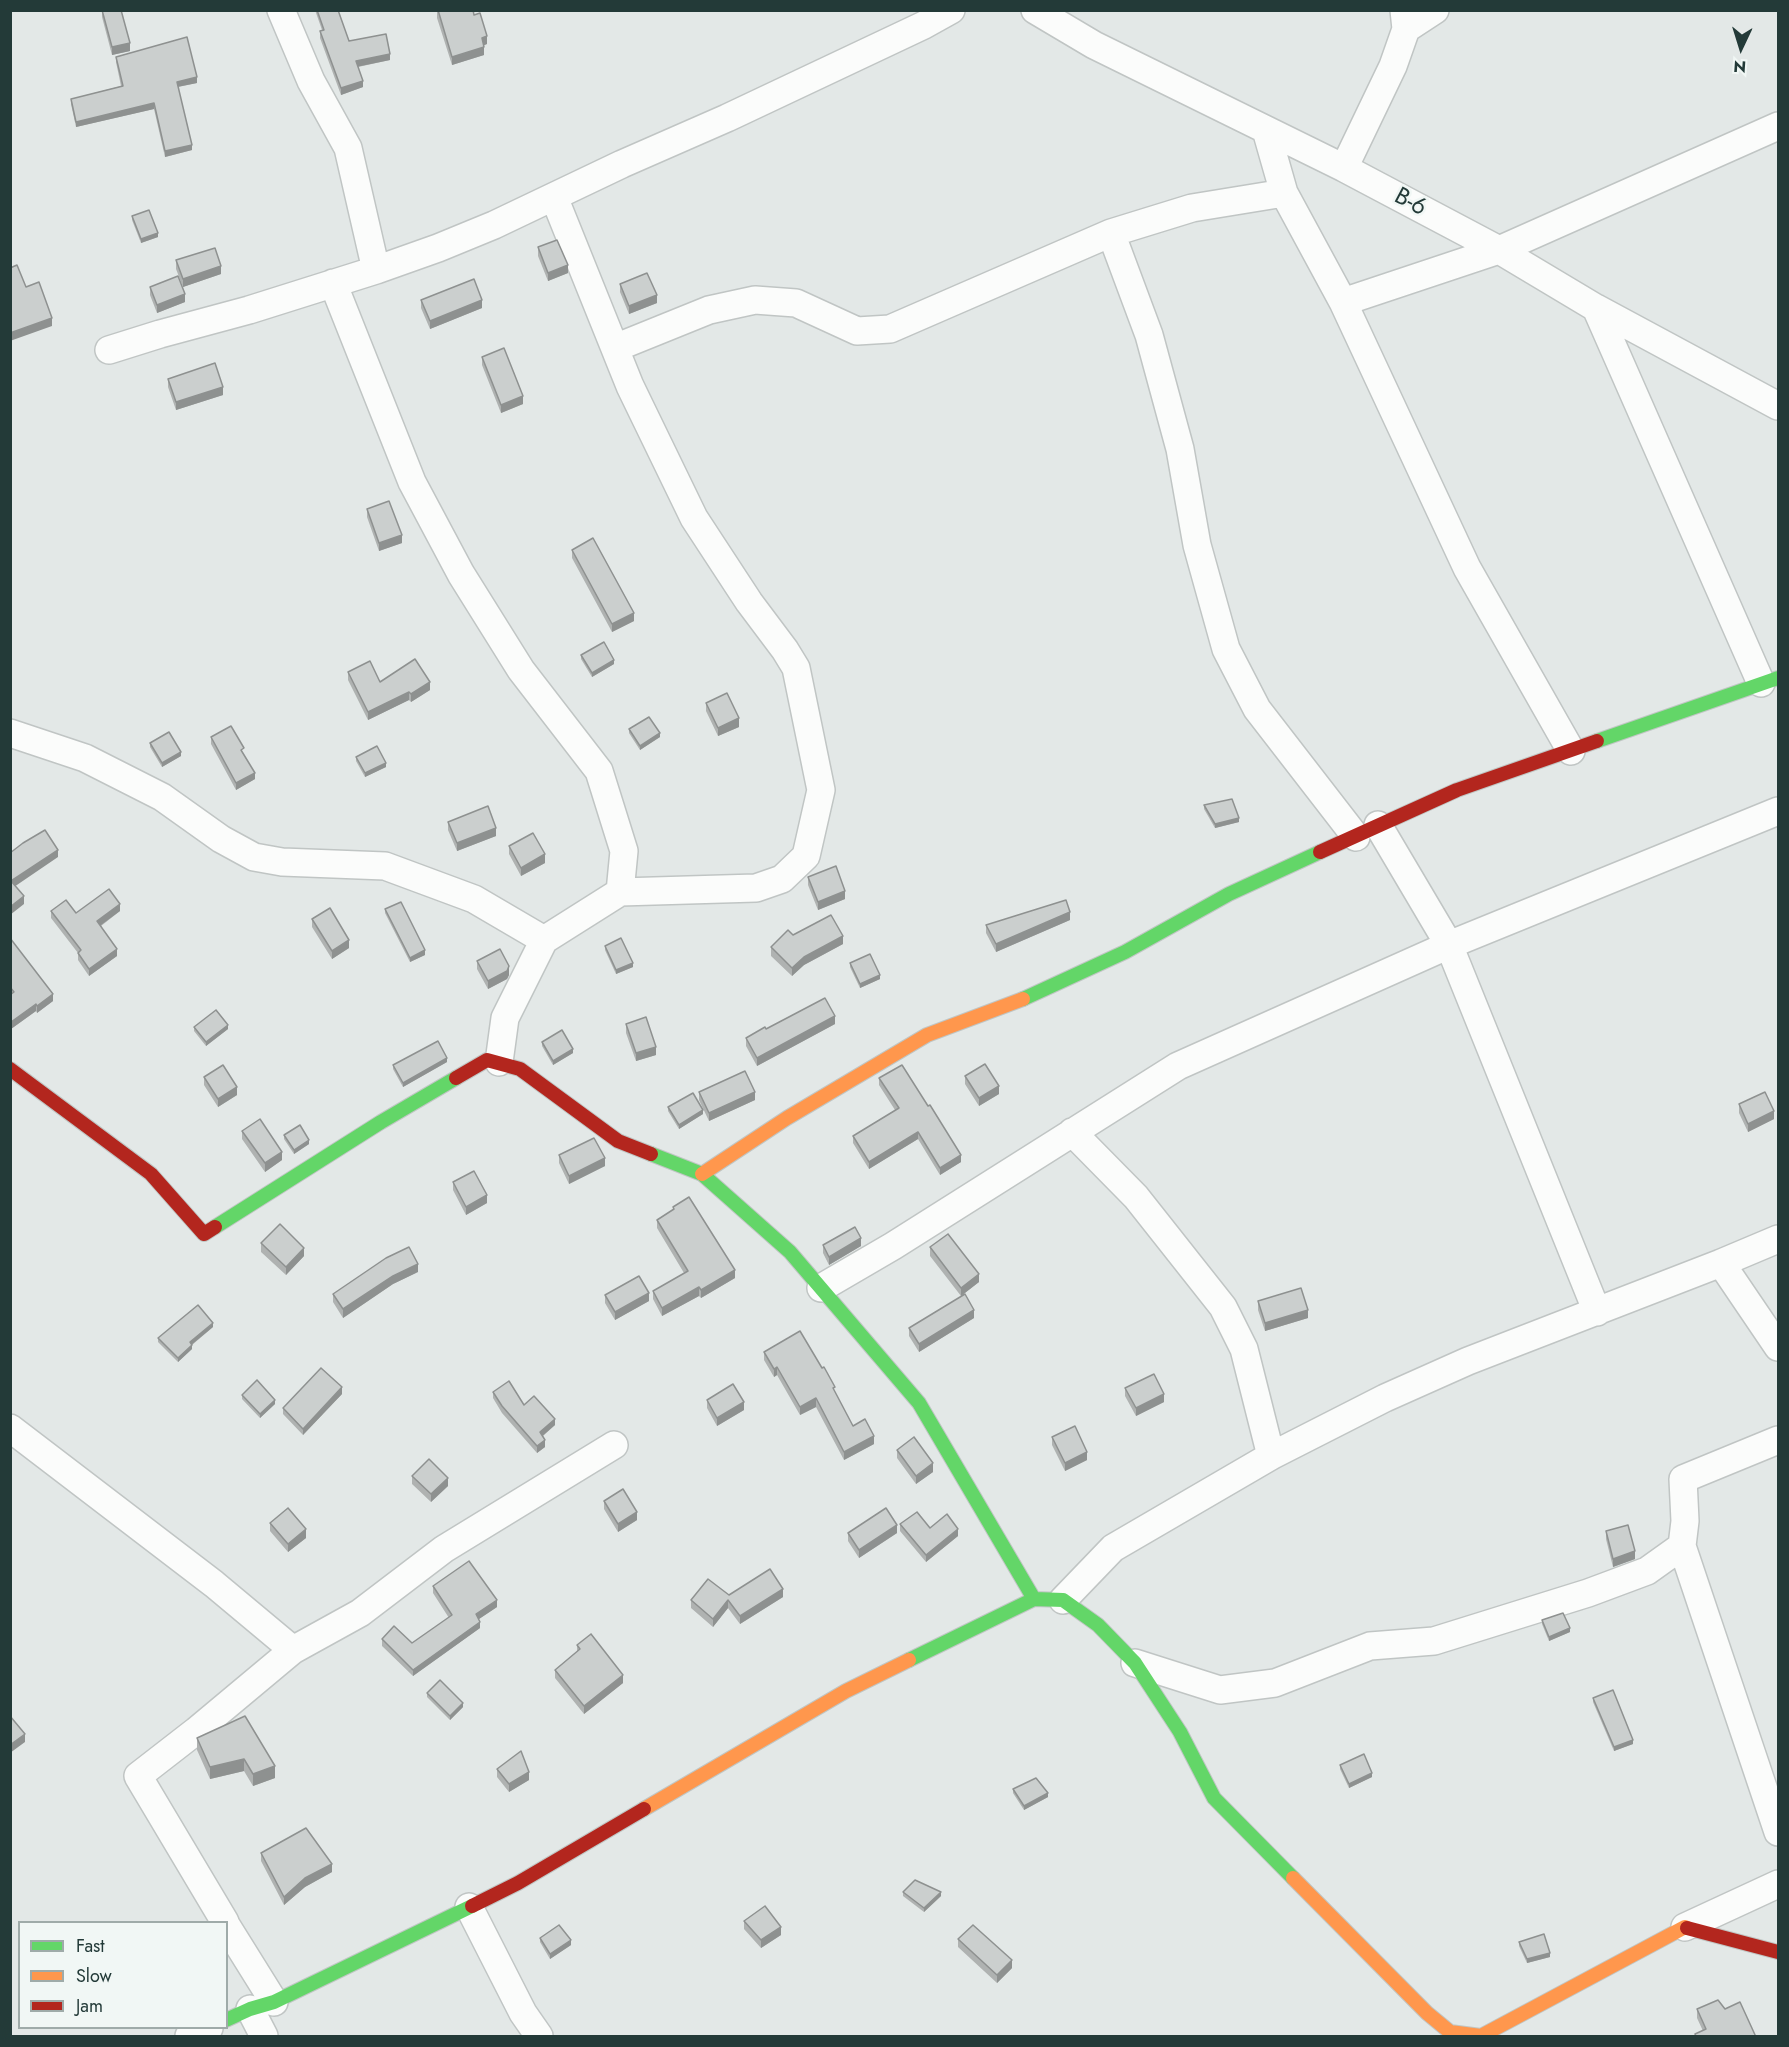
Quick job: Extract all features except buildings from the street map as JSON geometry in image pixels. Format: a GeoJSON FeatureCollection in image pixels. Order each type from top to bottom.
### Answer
{"type":"FeatureCollection","features":[{"type":"Feature","properties":{"kind":"street"},"geometry":{"type":"LineString","coordinates":[[281,10],[311,81],[348,148],[376,270]]}},
{"type":"Feature","properties":{"kind":"street"},"geometry":{"type":"LineString","coordinates":[[109,350],[376,270],[447,244],[727,118],[862,55],[951,10]]}},
{"type":"Feature","properties":{"kind":"street","name":"B-6"},"geometry":{"type":"LineString","coordinates":[[1035,10],[1094,45],[1344,168],[1499,250],[1596,308],[1779,406]]}},
{"type":"Feature","properties":{"kind":"street"},"geometry":{"type":"LineString","coordinates":[[1344,168],[1393,66],[1405,20],[1435,10]]}},
{"type":"Feature","properties":{"kind":"street"},"geometry":{"type":"LineString","coordinates":[[1343,302],[1499,250],[1779,126]]}},
{"type":"Feature","properties":{"kind":"street"},"geometry":{"type":"LineString","coordinates":[[1266,130],[1284,194],[1343,302],[1467,568],[1571,751]]}},
{"type":"Feature","properties":{"kind":"street"},"geometry":{"type":"LineString","coordinates":[[615,348],[709,310],[755,300],[796,303],[857,331],[890,329],[1110,233],[1192,208],[1284,194]]}},
{"type":"Feature","properties":{"kind":"street"},"geometry":{"type":"LineString","coordinates":[[499,1062],[505,1018],[544,940],[620,892],[756,888],[782,879],[806,856],[821,790],[796,669],[694,518],[630,386],[554,197]]}},
{"type":"Feature","properties":{"kind":"street"},"geometry":{"type":"LineString","coordinates":[[1110,233],[1149,335],[1180,449],[1197,545],[1226,649],[1257,709],[1367,831],[1449,945],[1597,1312]]}},
{"type":"Feature","properties":{"kind":"street"},"geometry":{"type":"LineString","coordinates":[[333,283],[412,482],[461,574],[521,670],[599,771],[624,851],[620,892]]}},
{"type":"Feature","properties":{"kind":"street"},"geometry":{"type":"LineString","coordinates":[[702,1174],[787,1118],[927,1035],[1018,1001],[1125,952],[1229,894],[1457,790],[1770,680],[1596,308]]}},
{"type":"Feature","properties":{"kind":"street"},"geometry":{"type":"LineString","coordinates":[[10,733],[85,758],[143,787],[162,797],[221,839],[254,857],[282,862],[385,866],[474,899],[544,940]]}},
{"type":"Feature","properties":{"kind":"street"},"geometry":{"type":"LineString","coordinates":[[821,1288],[893,1246],[1178,1066],[1449,945],[1779,811]]}},
{"type":"Feature","properties":{"kind":"street"},"geometry":{"type":"LineString","coordinates":[[10,1069],[151,1174],[204,1234],[381,1122],[477,1065],[487,1060],[520,1069],[618,1141],[702,1174],[790,1252],[919,1403],[1034,1599]]}},
{"type":"Feature","properties":{"kind":"street"},"geometry":{"type":"LineString","coordinates":[[1072,1132],[1136,1197],[1223,1307],[1244,1349],[1271,1456]]}},
{"type":"Feature","properties":{"kind":"street"},"geometry":{"type":"LineString","coordinates":[[1063,1600],[1113,1548],[1271,1456],[1386,1398],[1468,1361],[1779,1239]]}},
{"type":"Feature","properties":{"kind":"street"},"geometry":{"type":"LineString","coordinates":[[1721,1263],[1779,1347]]}},
{"type":"Feature","properties":{"kind":"street"},"geometry":{"type":"LineString","coordinates":[[10,1428],[214,1584],[293,1650]]}},
{"type":"Feature","properties":{"kind":"street"},"geometry":{"type":"LineString","coordinates":[[1779,1440],[1683,1479],[1682,1546],[1779,1832]]}},
{"type":"Feature","properties":{"kind":"street"},"geometry":{"type":"LineString","coordinates":[[224,1921],[138,1776],[293,1650],[360,1613],[444,1549],[614,1445]]}},
{"type":"Feature","properties":{"kind":"street"},"geometry":{"type":"LineString","coordinates":[[1136,1663],[1220,1690],[1275,1683],[1370,1646],[1434,1641],[1588,1593],[1647,1571],[1682,1546]]}},
{"type":"Feature","properties":{"kind":"street"},"geometry":{"type":"LineString","coordinates":[[250,2010],[518,1883],[846,1691],[1034,1599],[1063,1600],[1098,1625],[1136,1663],[1180,1732],[1214,1798],[1427,2013],[1450,2032],[1481,2036],[1685,1927],[1779,1884]]}},
{"type":"Feature","properties":{"kind":"street"},"geometry":{"type":"LineString","coordinates":[[469,1907],[523,2013],[539,2037]]}},
{"type":"Feature","properties":{"kind":"street"},"geometry":{"type":"LineString","coordinates":[[1685,1927],[1779,1952]]}},
{"type":"Feature","properties":{"kind":"street"},"geometry":{"type":"LineString","coordinates":[[228,1931],[250,2010],[264,2037]]}},
{"type":"Feature","properties":{"kind":"street"},"geometry":{"type":"LineString","coordinates":[[189,2037],[207,2029]]}},
{"type":"Feature","properties":{"kind":"traffic: fast"},"geometry":{"type":"LineString","coordinates":[[1597,741],[1778,678]]}},
{"type":"Feature","properties":{"kind":"traffic: fast"},"geometry":{"type":"LineString","coordinates":[[1023,999],[1125,952],[1229,894],[1320,852]]}},
{"type":"Feature","properties":{"kind":"traffic: fast"},"geometry":{"type":"LineString","coordinates":[[215,1227],[381,1122],[456,1078]]}},
{"type":"Feature","properties":{"kind":"traffic: fast"},"geometry":{"type":"LineString","coordinates":[[651,1154],[702,1174],[790,1252],[919,1403],[1034,1599]]}},
{"type":"Feature","properties":{"kind":"traffic: fast"},"geometry":{"type":"LineString","coordinates":[[909,1660],[1034,1599],[1063,1600],[1098,1625],[1135,1663],[1180,1732],[1214,1798],[1293,1878]]}},
{"type":"Feature","properties":{"kind":"traffic: fast"},"geometry":{"type":"LineString","coordinates":[[228,2019],[274,2002],[472,1906]]}},
{"type":"Feature","properties":{"kind":"traffic: slow"},"geometry":{"type":"LineString","coordinates":[[702,1174],[787,1118],[927,1035],[1023,999]]}},
{"type":"Feature","properties":{"kind":"traffic: slow"},"geometry":{"type":"LineString","coordinates":[[644,1809],[846,1691],[909,1660]]}},
{"type":"Feature","properties":{"kind":"traffic: slow"},"geometry":{"type":"LineString","coordinates":[[1293,1878],[1427,2013],[1450,2032],[1481,2036],[1685,1927],[1687,1928]]}},
{"type":"Feature","properties":{"kind":"traffic: jam"},"geometry":{"type":"LineString","coordinates":[[1320,852],[1457,790],[1597,741]]}},
{"type":"Feature","properties":{"kind":"traffic: jam"},"geometry":{"type":"LineString","coordinates":[[456,1078],[487,1060],[520,1069],[618,1141],[651,1154]]}},
{"type":"Feature","properties":{"kind":"traffic: jam"},"geometry":{"type":"LineString","coordinates":[[10,1069],[151,1174],[204,1234],[215,1227]]}},
{"type":"Feature","properties":{"kind":"traffic: jam"},"geometry":{"type":"LineString","coordinates":[[472,1906],[518,1883],[644,1809]]}},
{"type":"Feature","properties":{"kind":"traffic: jam"},"geometry":{"type":"LineString","coordinates":[[1687,1928],[1778,1952]]}}]}
